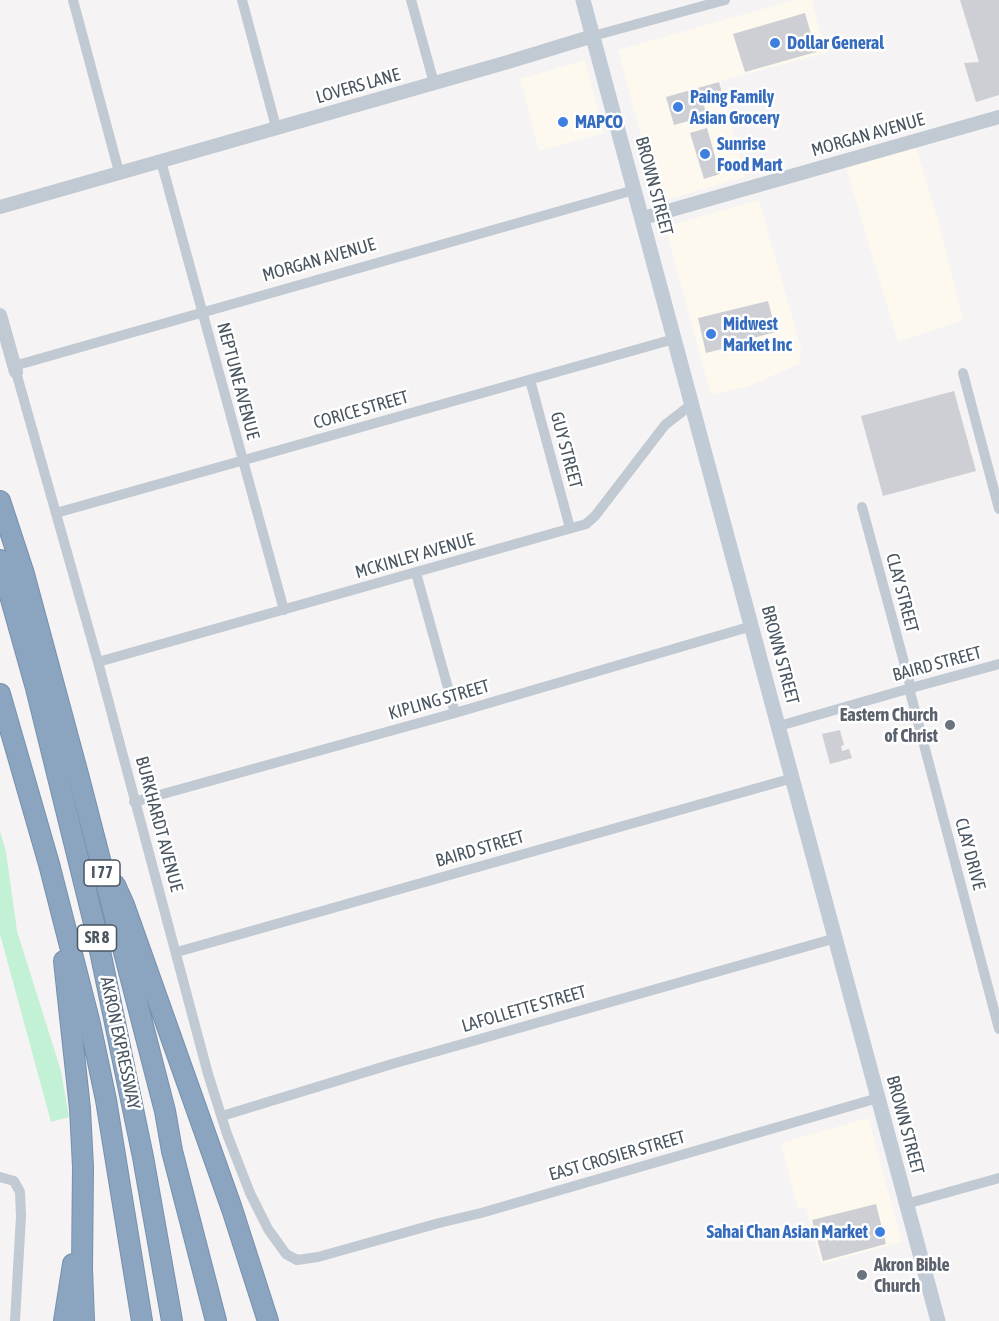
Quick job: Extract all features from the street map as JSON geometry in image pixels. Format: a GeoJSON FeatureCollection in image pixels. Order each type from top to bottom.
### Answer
{"type":"FeatureCollection","features":[{"type":"Feature","properties":{"kind":"highway","name":"I 77"},"geometry":{"type":"LineString","coordinates":[[0,501],[27,585],[165,1111],[172,1151],[216,1321]]}},
{"type":"Feature","properties":{"kind":"highway","name":"AKRON EXPRESSWAY"},"geometry":{"type":"LineString","coordinates":[[0,560],[42,711],[95,927],[143,1157],[172,1321]]}},
{"type":"Feature","properties":{"kind":"highway","name":"AKRON EXPRESSWAY"},"geometry":{"type":"LineString","coordinates":[[0,694],[49,864],[93,1035],[106,1100],[142,1321]]}},
{"type":"Feature","properties":{"kind":"highway"},"geometry":{"type":"LineString","coordinates":[[93,839],[124,905],[232,1209],[268,1321]]}},
{"type":"Feature","properties":{"kind":"highway"},"geometry":{"type":"LineString","coordinates":[[49,864],[62,940],[80,1109],[83,1167],[84,1321]]}},
{"type":"Feature","properties":{"kind":"highway"},"geometry":{"type":"LineString","coordinates":[[64,1321],[78,1215],[81,1168],[80,1109]]}},
{"type":"Feature","properties":{"kind":"main road","name":"BROWN STREET"},"geometry":{"type":"LineString","coordinates":[[583,0],[938,1321]]}},
{"type":"Feature","properties":{"kind":"street"},"geometry":{"type":"LineString","coordinates":[[73,0],[118,172]]}},
{"type":"Feature","properties":{"kind":"street"},"geometry":{"type":"LineString","coordinates":[[242,0],[276,127]]}},
{"type":"Feature","properties":{"kind":"street"},"geometry":{"type":"LineString","coordinates":[[411,0],[434,83]]}},
{"type":"Feature","properties":{"kind":"street","name":"LOVERS LANE"},"geometry":{"type":"LineString","coordinates":[[0,207],[725,0]]}},
{"type":"Feature","properties":{"kind":"street","name":"MORGAN AVENUE"},"geometry":{"type":"LineString","coordinates":[[643,218],[999,117]]}},
{"type":"Feature","properties":{"kind":"street","name":"NEPTUNE AVENUE"},"geometry":{"type":"LineString","coordinates":[[161,160],[284,610]]}},
{"type":"Feature","properties":{"kind":"street","name":"MORGAN AVENUE"},"geometry":{"type":"LineString","coordinates":[[15,369],[202,312],[634,190]]}},
{"type":"Feature","properties":{"kind":"street","name":"BURKHARDT AVENUE"},"geometry":{"type":"LineString","coordinates":[[0,315],[98,662],[208,1074],[235,1157],[268,1229],[286,1254],[297,1260],[307,1260],[365,1244]]}},
{"type":"Feature","properties":{"kind":"street","name":"CORICE STREET"},"geometry":{"type":"LineString","coordinates":[[56,513],[674,339]]}},
{"type":"Feature","properties":{"kind":"street"},"geometry":{"type":"LineString","coordinates":[[963,373],[999,509]]}},
{"type":"Feature","properties":{"kind":"street","name":"GUY STREET"},"geometry":{"type":"LineString","coordinates":[[530,380],[570,528]]}},
{"type":"Feature","properties":{"kind":"street","name":"MCKINLEY AVENUE"},"geometry":{"type":"LineString","coordinates":[[98,662],[586,524],[666,425],[692,404]]}},
{"type":"Feature","properties":{"kind":"street","name":"CLAY STREET"},"geometry":{"type":"LineString","coordinates":[[862,507],[910,688]]}},
{"type":"Feature","properties":{"kind":"street"},"geometry":{"type":"LineString","coordinates":[[416,573],[455,713]]}},
{"type":"Feature","properties":{"kind":"street","name":"KIPLING STREET"},"geometry":{"type":"LineString","coordinates":[[134,802],[455,713],[752,626]]}},
{"type":"Feature","properties":{"kind":"street","name":"BAIRD STREET"},"geometry":{"type":"LineString","coordinates":[[779,726],[999,664]]}},
{"type":"Feature","properties":{"kind":"street","name":"CLAY DRIVE"},"geometry":{"type":"LineString","coordinates":[[910,688],[999,1029]]}},
{"type":"Feature","properties":{"kind":"street","name":"BAIRD STREET"},"geometry":{"type":"LineString","coordinates":[[177,952],[793,778]]}},
{"type":"Feature","properties":{"kind":"street","name":"LAFOLLETTE STREET"},"geometry":{"type":"LineString","coordinates":[[222,1116],[392,1064],[836,938]]}},
{"type":"Feature","properties":{"kind":"street","name":"EAST CROSIER STREET"},"geometry":{"type":"LineString","coordinates":[[365,1244],[481,1213],[878,1098]]}},
{"type":"Feature","properties":{"kind":"street"},"geometry":{"type":"LineString","coordinates":[[0,1177],[14,1181],[20,1192],[21,1216],[15,1321]]}},
{"type":"Feature","properties":{"kind":"street"},"geometry":{"type":"LineString","coordinates":[[906,1204],[999,1178]]}},
{"type":"Feature","properties":{"kind":"shaded area"},"geometry":{"type":"Polygon","coordinates":[[[794,0],[812,0],[826,53],[720,81],[745,177],[662,201],[658,199],[618,50],[794,0]]]}},
{"type":"Feature","properties":{"kind":"shaded area"},"geometry":{"type":"Polygon","coordinates":[[[585,60],[604,133],[539,151],[520,79],[585,60]]]}},
{"type":"Feature","properties":{"kind":"shaded area"},"geometry":{"type":"Polygon","coordinates":[[[914,141],[939,223],[963,320],[898,342],[844,161],[914,141]]]}},
{"type":"Feature","properties":{"kind":"shaded area"},"geometry":{"type":"Polygon","coordinates":[[[759,200],[801,348],[799,364],[749,386],[711,395],[666,230],[667,226],[759,200]]]}},
{"type":"Feature","properties":{"kind":"shaded area"},"geometry":{"type":"Polygon","coordinates":[[[868,1118],[902,1242],[821,1264],[806,1207],[798,1209],[781,1143],[868,1118]]]}},
{"type":"Feature","properties":{"kind":"green space"},"geometry":{"type":"Polygon","coordinates":[[[0,831],[6,852],[17,931],[61,1071],[69,1117],[51,1122],[0,934],[0,831]]]}},
{"type":"Feature","properties":{"kind":"building"},"geometry":{"type":"Polygon","coordinates":[[[960,0],[999,0],[999,95],[976,102],[964,63],[979,62],[960,0]]]}},
{"type":"Feature","properties":{"kind":"building","name":"Dollar General"},"geometry":{"type":"Polygon","coordinates":[[[805,13],[816,52],[745,72],[733,34],[805,13]]]}},
{"type":"Feature","properties":{"kind":"building"},"geometry":{"type":"Polygon","coordinates":[[[719,82],[723,96],[703,102],[707,116],[674,125],[666,97],[719,82]]]}},
{"type":"Feature","properties":{"kind":"building","name":"Sunrise Food Mart"},"geometry":{"type":"Polygon","coordinates":[[[707,128],[720,174],[704,179],[690,133],[707,128]]]}},
{"type":"Feature","properties":{"kind":"building"},"geometry":{"type":"Polygon","coordinates":[[[768,301],[776,332],[706,353],[698,318],[768,301]]]}},
{"type":"Feature","properties":{"kind":"building"},"geometry":{"type":"Polygon","coordinates":[[[954,391],[976,471],[883,496],[861,416],[954,391]]]}},
{"type":"Feature","properties":{"kind":"building"},"geometry":{"type":"Polygon","coordinates":[[[840,730],[844,745],[841,746],[842,751],[849,749],[852,758],[830,764],[822,734],[840,730]]]}},
{"type":"Feature","properties":{"kind":"building"},"geometry":{"type":"Polygon","coordinates":[[[876,1204],[886,1244],[823,1261],[812,1220],[876,1204]]]}},
{"type":"Feature","properties":{"kind":"place","name":"Dollar General"},"geometry":{"type":"Point","coordinates":[775,43]}},
{"type":"Feature","properties":{"kind":"place","name":"Paing Family Asian Grocery"},"geometry":{"type":"Point","coordinates":[678,107]}},
{"type":"Feature","properties":{"kind":"place","name":"MAPCO"},"geometry":{"type":"Point","coordinates":[563,122]}},
{"type":"Feature","properties":{"kind":"place","name":"Sunrise Food Mart"},"geometry":{"type":"Point","coordinates":[705,154]}},
{"type":"Feature","properties":{"kind":"place","name":"Midwest Market Inc"},"geometry":{"type":"Point","coordinates":[711,334]}},
{"type":"Feature","properties":{"kind":"place","name":"Eastern Church of Christ"},"geometry":{"type":"Point","coordinates":[950,725]}},
{"type":"Feature","properties":{"kind":"place","name":"Sahai Chan Asian Market"},"geometry":{"type":"Point","coordinates":[880,1232]}},
{"type":"Feature","properties":{"kind":"place","name":"Akron Bible Church"},"geometry":{"type":"Point","coordinates":[862,1275]}}]}
